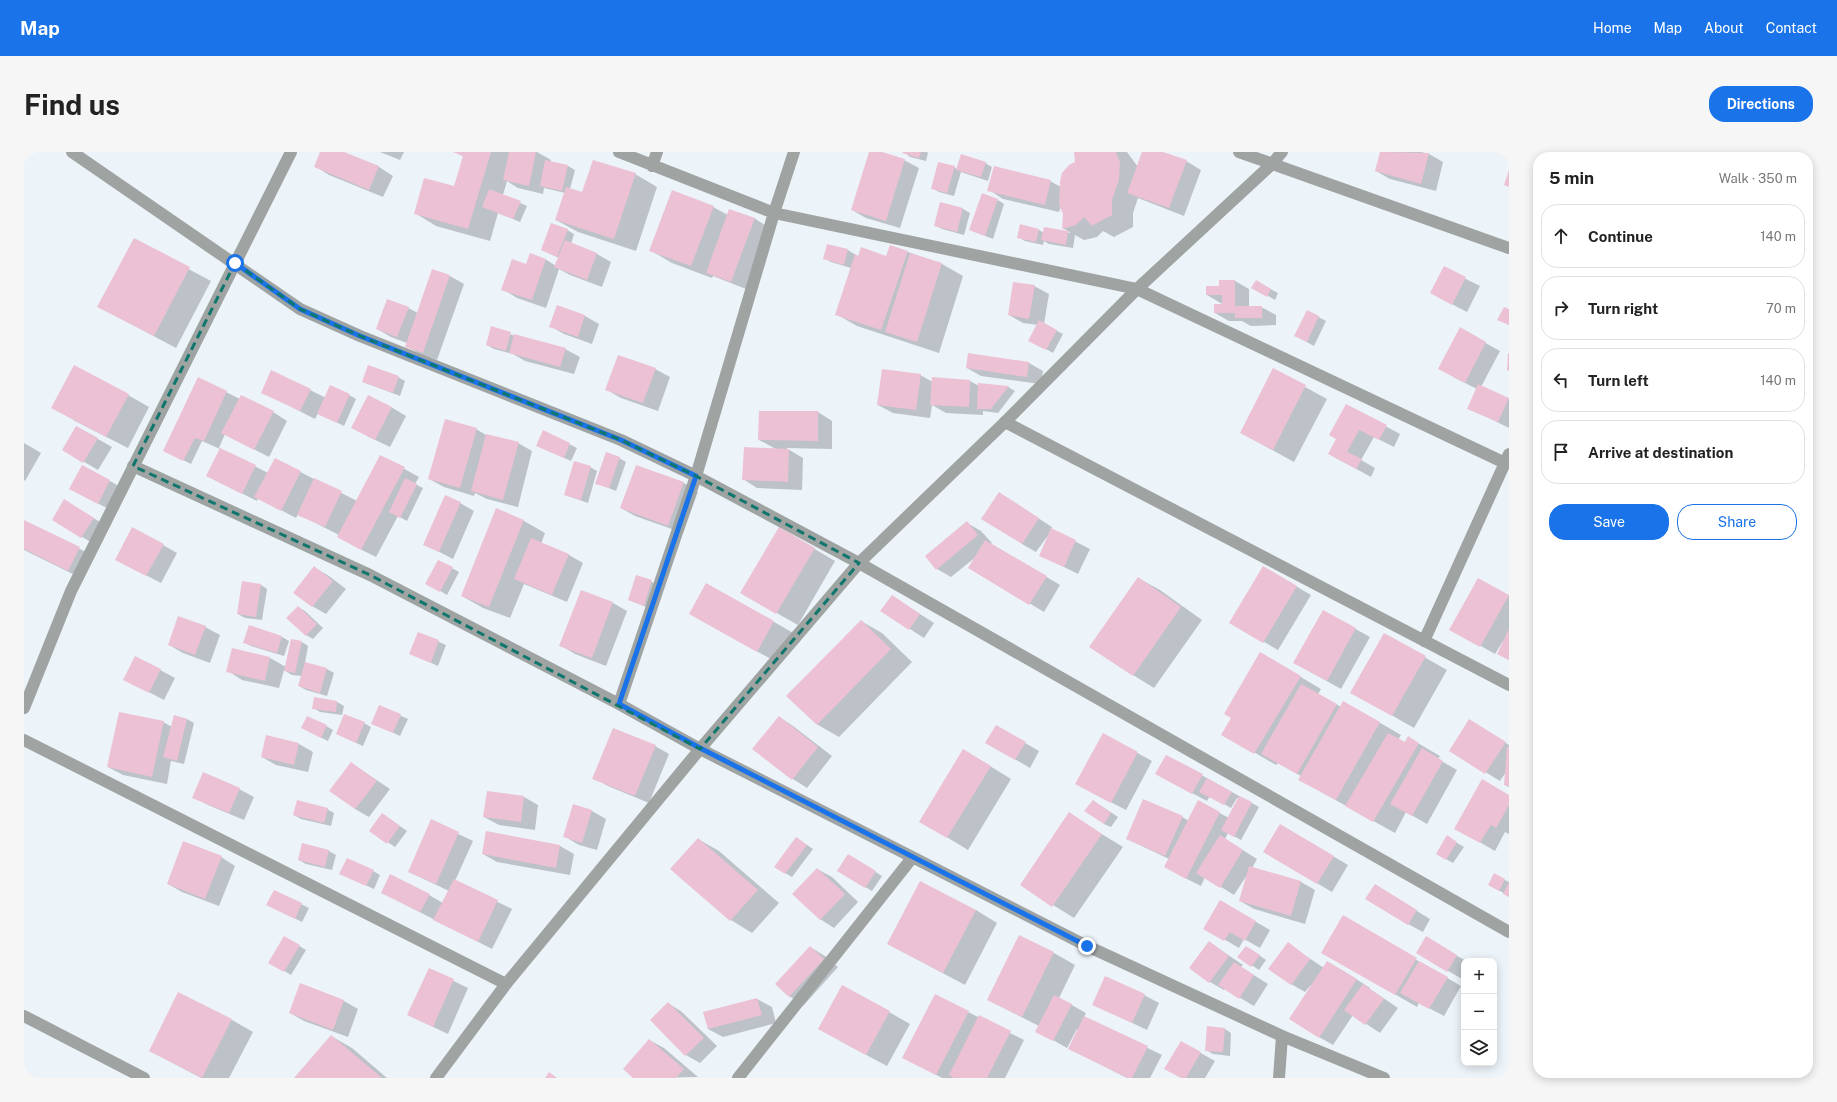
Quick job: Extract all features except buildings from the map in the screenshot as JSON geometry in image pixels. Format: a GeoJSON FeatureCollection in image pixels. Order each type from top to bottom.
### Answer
{"type":"FeatureCollection","features":[{"type":"Feature","properties":{"kind":"street"},"geometry":{"type":"LineString","coordinates":[[72,152],[300,309],[367,339],[621,440],[696,476],[859,563],[1509,932]]}},
{"type":"Feature","properties":{"kind":"street"},"geometry":{"type":"LineString","coordinates":[[24,708],[71,591],[291,152]]}},
{"type":"Feature","properties":{"kind":"street"},"geometry":{"type":"LineString","coordinates":[[619,152],[774,213],[1137,289],[1507,458],[1424,641]]}},
{"type":"Feature","properties":{"kind":"street"},"geometry":{"type":"LineString","coordinates":[[652,166],[657,152]]}},
{"type":"Feature","properties":{"kind":"street"},"geometry":{"type":"LineString","coordinates":[[619,704],[696,476],[774,213],[794,152]]}},
{"type":"Feature","properties":{"kind":"street"},"geometry":{"type":"LineString","coordinates":[[1239,152],[1509,248]]}},
{"type":"Feature","properties":{"kind":"street"},"geometry":{"type":"LineString","coordinates":[[436,1078],[506,984],[700,748],[859,563],[1005,422],[1137,289],[1272,164],[1282,152]]}},
{"type":"Feature","properties":{"kind":"street"},"geometry":{"type":"LineString","coordinates":[[1005,422],[1509,685]]}},
{"type":"Feature","properties":{"kind":"street"},"geometry":{"type":"LineString","coordinates":[[133,466],[370,574],[912,858],[1087,946],[1282,1036],[1384,1078]]}},
{"type":"Feature","properties":{"kind":"street"},"geometry":{"type":"LineString","coordinates":[[24,740],[506,984]]}},
{"type":"Feature","properties":{"kind":"street"},"geometry":{"type":"LineString","coordinates":[[742,1077],[912,858]]}},
{"type":"Feature","properties":{"kind":"street"},"geometry":{"type":"LineString","coordinates":[[24,1016],[144,1078]]}},
{"type":"Feature","properties":{"kind":"street"},"geometry":{"type":"LineString","coordinates":[[1279,1078],[1282,1036]]}},
{"type":"Feature","properties":{"kind":"highlighted area"},"geometry":{"type":"Polygon","coordinates":[[[235,263],[300,309],[360,336],[621,440],[696,476],[859,563],[700,749],[370,575],[133,466],[235,263]]]}},
{"type":"Feature","properties":{"kind":"route"},"geometry":{"type":"LineString","coordinates":[[235,263],[300,309],[360,336],[621,440],[696,476],[619,704],[700,748],[912,858],[1087,946]]}}]}
